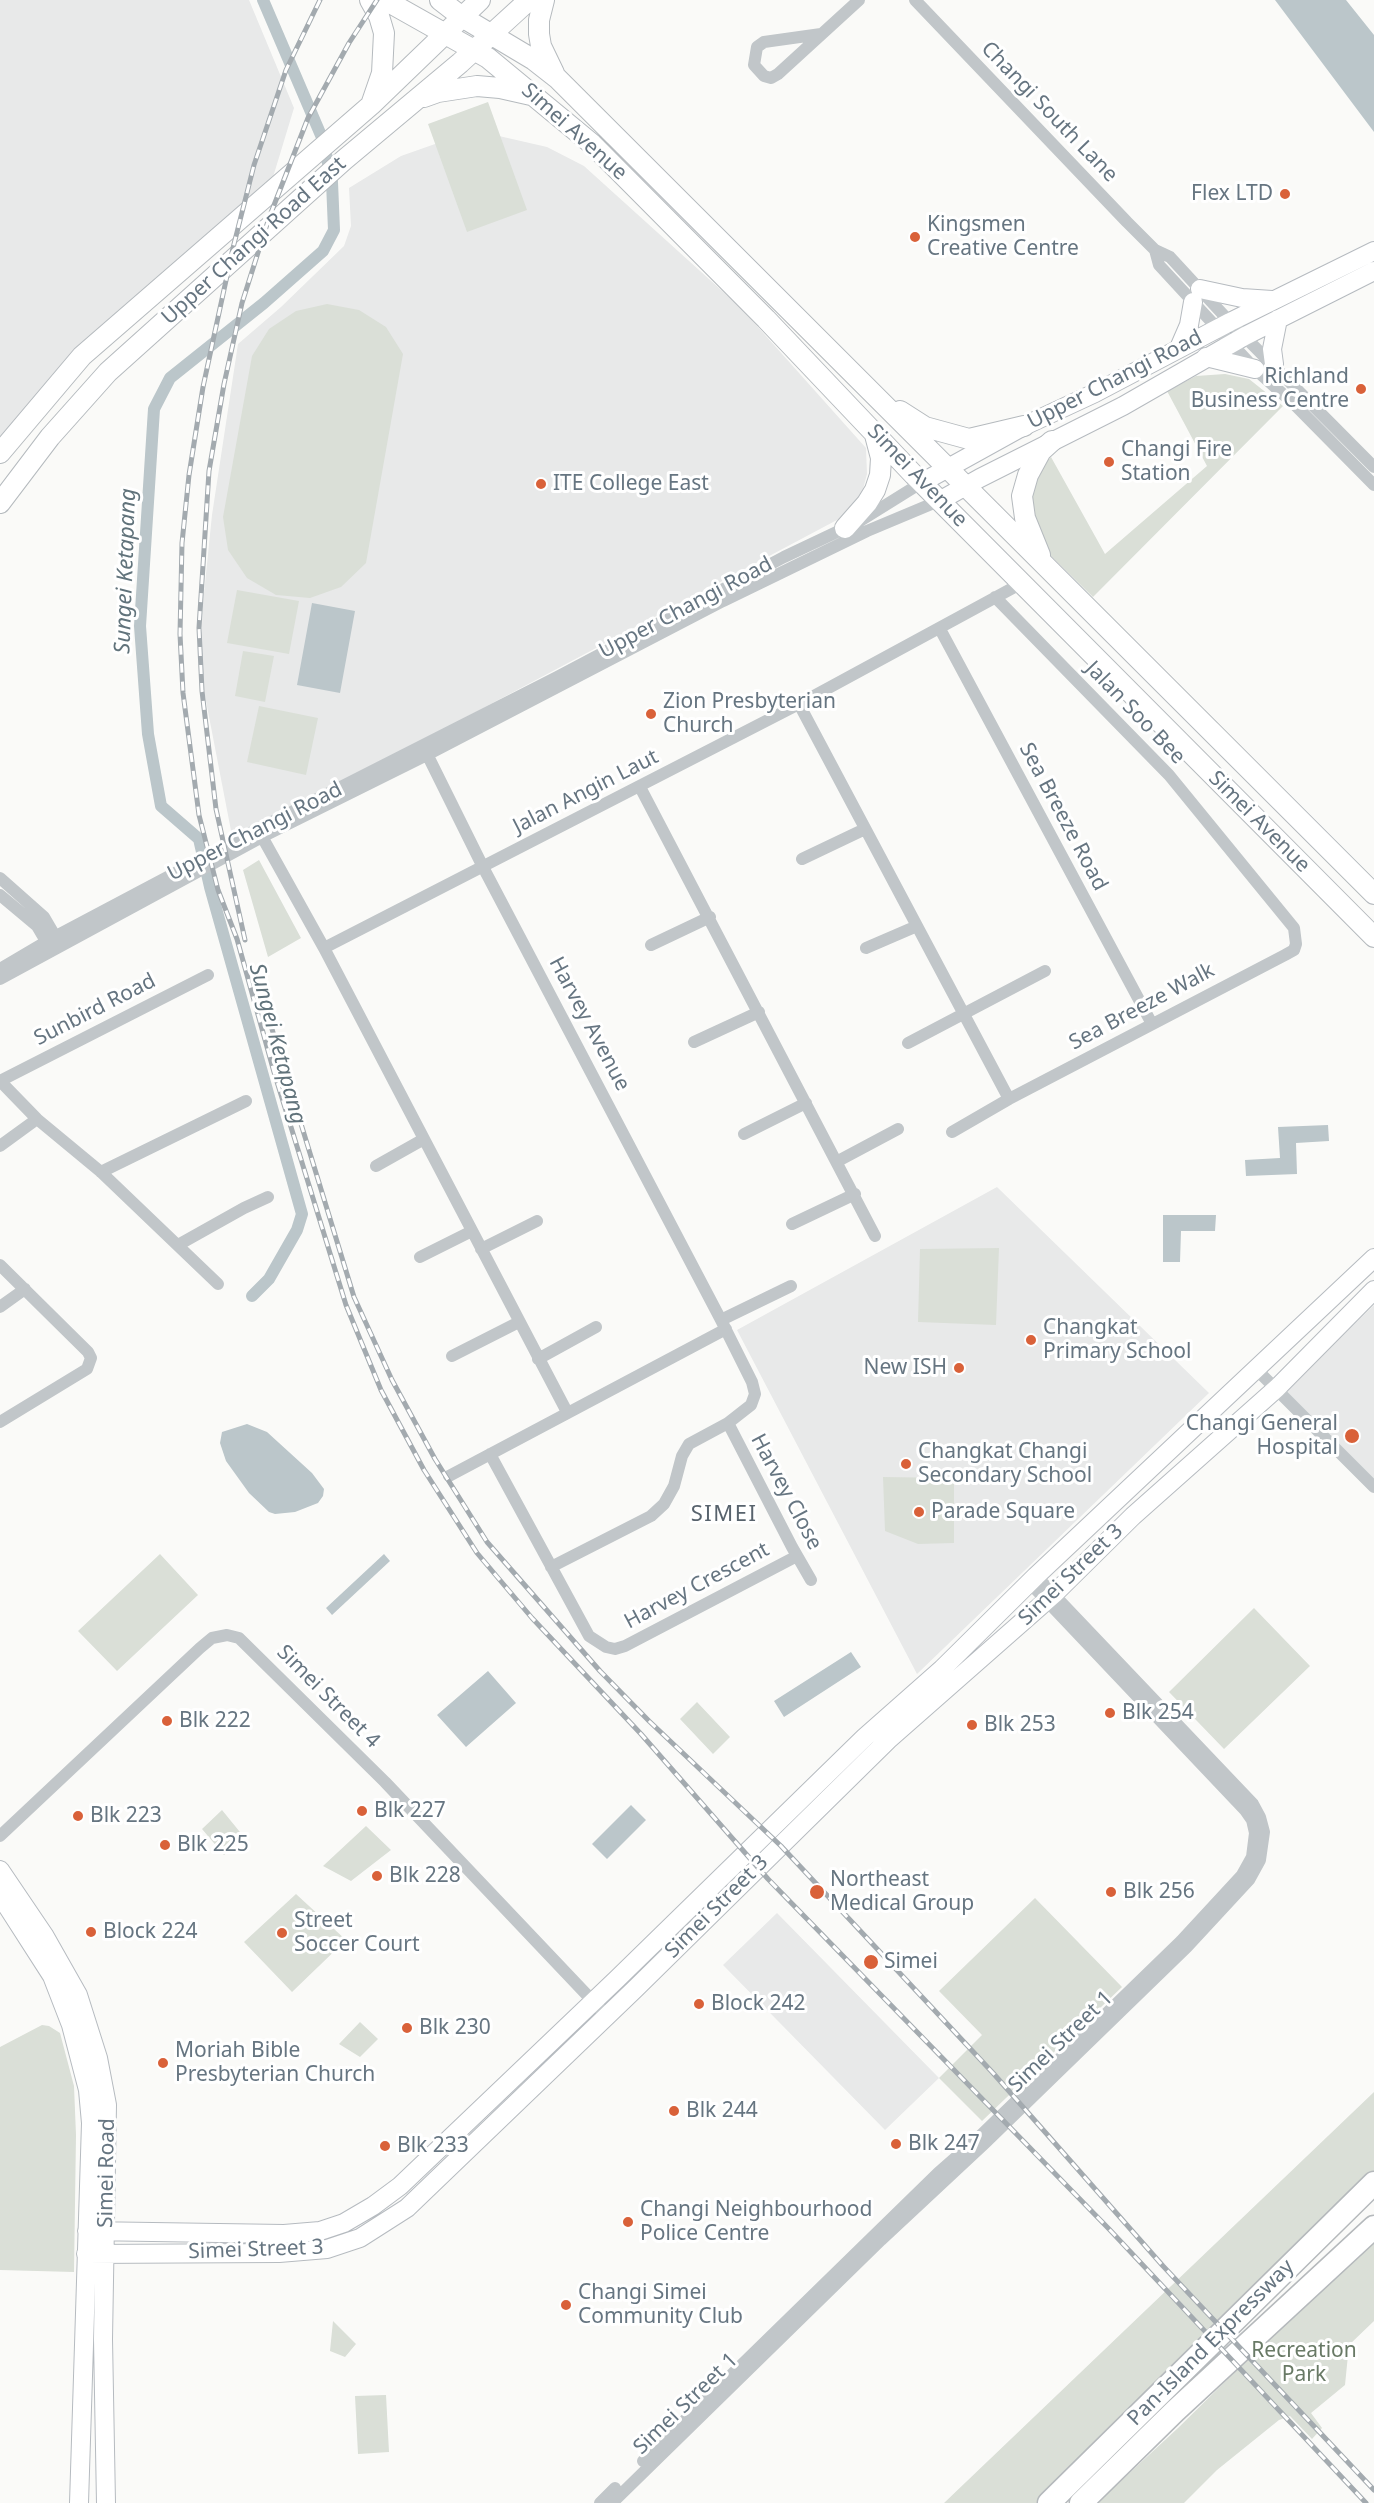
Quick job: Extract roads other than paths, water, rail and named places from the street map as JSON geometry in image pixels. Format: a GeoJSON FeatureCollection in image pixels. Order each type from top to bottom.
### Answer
{"type":"FeatureCollection","features":[{"type":"Feature","properties":{"kind":"highway","name":"Pan-Island Expressway"},"geometry":{"type":"LineString","coordinates":[[1049,2503],[1374,2183]]}},
{"type":"Feature","properties":{"kind":"highway","name":"Pan-Island Expressway"},"geometry":{"type":"LineString","coordinates":[[1080,2503],[1175,2411],[1374,2227]]}},
{"type":"Feature","properties":{"kind":"main road"},"geometry":{"type":"LineString","coordinates":[[370,0],[379,15],[384,33],[382,73],[371,105]]}},
{"type":"Feature","properties":{"kind":"main road","name":"Simei Avenue"},"geometry":{"type":"LineString","coordinates":[[385,0],[475,49],[585,138],[766,319],[921,483],[941,500],[1374,937]]}},
{"type":"Feature","properties":{"kind":"main road","name":"Simei Avenue"},"geometry":{"type":"LineString","coordinates":[[440,0],[462,17],[534,60],[557,78],[1374,894]]}},
{"type":"Feature","properties":{"kind":"main road","name":"Upper Changi Road East"},"geometry":{"type":"LineString","coordinates":[[0,453],[82,356],[371,105],[480,0]]}},
{"type":"Feature","properties":{"kind":"main road","name":"Upper Changi Road East"},"geometry":{"type":"LineString","coordinates":[[0,503],[50,437],[108,372],[344,160],[529,0]]}},
{"type":"Feature","properties":{"kind":"main road"},"geometry":{"type":"LineString","coordinates":[[544,0],[539,20],[539,34],[547,60],[557,78]]}},
{"type":"Feature","properties":{"kind":"main road"},"geometry":{"type":"LineString","coordinates":[[416,99],[438,92],[477,86],[500,88],[537,97]]}},
{"type":"Feature","properties":{"kind":"main road","name":"Upper Changi Road"},"geometry":{"type":"LineString","coordinates":[[921,483],[945,467],[1024,426],[1095,393],[1223,325],[1374,251]]}},
{"type":"Feature","properties":{"kind":"main road","name":"Upper Changi Road"},"geometry":{"type":"LineString","coordinates":[[941,500],[1123,406],[1238,339],[1374,271]]}},
{"type":"Feature","properties":{"kind":"main road"},"geometry":{"type":"LineString","coordinates":[[1179,348],[1189,325],[1196,296],[1273,300]]}},
{"type":"Feature","properties":{"kind":"main road"},"geometry":{"type":"LineString","coordinates":[[1274,364],[1272,349],[1278,319]]}},
{"type":"Feature","properties":{"kind":"main road"},"geometry":{"type":"LineString","coordinates":[[1206,357],[1255,369]]}},
{"type":"Feature","properties":{"kind":"main road"},"geometry":{"type":"LineString","coordinates":[[867,390],[925,427],[952,436],[969,439],[1024,426]]}},
{"type":"Feature","properties":{"kind":"main road"},"geometry":{"type":"LineString","coordinates":[[845,528],[867,503],[880,475],[881,458],[875,434]]}},
{"type":"Feature","properties":{"kind":"main road"},"geometry":{"type":"LineString","coordinates":[[1043,561],[1025,518],[1022,496],[1041,452],[1052,441]]}},
{"type":"Feature","properties":{"kind":"main road","name":"Simei Street 3"},"geometry":{"type":"LineString","coordinates":[[87,2231],[282,2235],[320,2231],[344,2223],[373,2206],[400,2186],[865,1737],[942,1669],[1033,1579],[1374,1258]]}},
{"type":"Feature","properties":{"kind":"main road","name":"Simei Street 3"},"geometry":{"type":"LineString","coordinates":[[86,2254],[279,2253],[327,2249],[360,2238],[407,2208],[888,1740],[1050,1597],[1133,1516],[1276,1388],[1374,1290]]}},
{"type":"Feature","properties":{"kind":"main road"},"geometry":{"type":"LineString","coordinates":[[1293,1333],[1304,1341],[1321,1341]]}},
{"type":"Feature","properties":{"kind":"main road","name":"Simei Road"},"geometry":{"type":"LineString","coordinates":[[0,1870],[44,1935],[78,1995],[98,2058],[106,2231],[103,2339],[106,2503]]}},
{"type":"Feature","properties":{"kind":"main road","name":"Simei Road"},"geometry":{"type":"LineString","coordinates":[[0,1895],[47,1968],[63,2000],[100,2122],[87,2231],[79,2503]]}},
{"type":"Feature","properties":{"kind":"street"},"geometry":{"type":"LineString","coordinates":[[821,34],[764,42],[757,47],[754,65],[764,76],[771,78],[778,74],[859,0]]}},
{"type":"Feature","properties":{"kind":"street","name":"Changi South Lane"},"geometry":{"type":"LineString","coordinates":[[915,0],[1155,250],[1170,257],[1196,296],[1238,339]]}},
{"type":"Feature","properties":{"kind":"street"},"geometry":{"type":"LineString","coordinates":[[1238,339],[1274,364],[1303,397],[1374,467]]}},
{"type":"Feature","properties":{"kind":"street"},"geometry":{"type":"LineString","coordinates":[[1238,339],[1255,369],[1374,484]]}},
{"type":"Feature","properties":{"kind":"street","name":"Upper Changi Road"},"geometry":{"type":"LineString","coordinates":[[425,750],[784,557],[845,528],[921,483]]}},
{"type":"Feature","properties":{"kind":"street","name":"Upper Changi Road"},"geometry":{"type":"LineString","coordinates":[[0,969],[260,833],[723,601],[867,531],[941,500]]}},
{"type":"Feature","properties":{"kind":"street","name":"Jalan Angin Laut"},"geometry":{"type":"LineString","coordinates":[[324,948],[799,704],[1022,583]]}},
{"type":"Feature","properties":{"kind":"street","name":"Jalan Soo Bee"},"geometry":{"type":"LineString","coordinates":[[995,597],[1169,775],[1294,928],[1297,938],[1294,950]]}},
{"type":"Feature","properties":{"kind":"street","name":"Sea Breeze Road"},"geometry":{"type":"LineString","coordinates":[[940,628],[1152,1024]]}},
{"type":"Feature","properties":{"kind":"street"},"geometry":{"type":"LineString","coordinates":[[799,704],[1009,1099]]}},
{"type":"Feature","properties":{"kind":"street","name":"Harvey Avenue"},"geometry":{"type":"LineString","coordinates":[[425,750],[483,867],[724,1324]]}},
{"type":"Feature","properties":{"kind":"street"},"geometry":{"type":"LineString","coordinates":[[640,787],[838,1161],[875,1236]]}},
{"type":"Feature","properties":{"kind":"street"},"geometry":{"type":"LineString","coordinates":[[802,859],[865,829]]}},
{"type":"Feature","properties":{"kind":"street"},"geometry":{"type":"LineString","coordinates":[[260,833],[324,948],[567,1412]]}},
{"type":"Feature","properties":{"kind":"street"},"geometry":{"type":"LineString","coordinates":[[0,879],[44,916],[53,943]]}},
{"type":"Feature","properties":{"kind":"street"},"geometry":{"type":"LineString","coordinates":[[0,895],[38,926],[53,943]]}},
{"type":"Feature","properties":{"kind":"street"},"geometry":{"type":"LineString","coordinates":[[651,945],[710,917]]}},
{"type":"Feature","properties":{"kind":"street"},"geometry":{"type":"LineString","coordinates":[[866,948],[917,926]]}},
{"type":"Feature","properties":{"kind":"street","name":"Upper Changi Road"},"geometry":{"type":"LineString","coordinates":[[0,979],[53,943]]}},
{"type":"Feature","properties":{"kind":"street","name":"Sea Breeze Walk"},"geometry":{"type":"LineString","coordinates":[[952,1132],[1009,1099],[1294,950]]}},
{"type":"Feature","properties":{"kind":"street"},"geometry":{"type":"LineString","coordinates":[[908,1043],[1045,971]]}},
{"type":"Feature","properties":{"kind":"street","name":"Sunbird Road"},"geometry":{"type":"LineString","coordinates":[[208,975],[0,1081],[37,1119],[101,1172],[218,1284]]}},
{"type":"Feature","properties":{"kind":"street"},"geometry":{"type":"LineString","coordinates":[[694,1042],[759,1012]]}},
{"type":"Feature","properties":{"kind":"street"},"geometry":{"type":"LineString","coordinates":[[101,1172],[246,1101]]}},
{"type":"Feature","properties":{"kind":"street"},"geometry":{"type":"LineString","coordinates":[[744,1134],[806,1103]]}},
{"type":"Feature","properties":{"kind":"street"},"geometry":{"type":"LineString","coordinates":[[0,1146],[37,1119]]}},
{"type":"Feature","properties":{"kind":"street"},"geometry":{"type":"LineString","coordinates":[[838,1161],[898,1129]]}},
{"type":"Feature","properties":{"kind":"street"},"geometry":{"type":"LineString","coordinates":[[376,1166],[424,1139]]}},
{"type":"Feature","properties":{"kind":"street"},"geometry":{"type":"LineString","coordinates":[[792,1224],[855,1194]]}},
{"type":"Feature","properties":{"kind":"street"},"geometry":{"type":"LineString","coordinates":[[177,1245],[268,1197]]}},
{"type":"Feature","properties":{"kind":"street"},"geometry":{"type":"LineString","coordinates":[[481,1249],[537,1221]]}},
{"type":"Feature","properties":{"kind":"street"},"geometry":{"type":"LineString","coordinates":[[420,1257],[472,1231]]}},
{"type":"Feature","properties":{"kind":"street"},"geometry":{"type":"LineString","coordinates":[[0,1265],[88,1352],[91,1358],[87,1369],[0,1422]]}},
{"type":"Feature","properties":{"kind":"street"},"geometry":{"type":"LineString","coordinates":[[449,1476],[791,1286]]}},
{"type":"Feature","properties":{"kind":"street"},"geometry":{"type":"LineString","coordinates":[[0,1307],[25,1289]]}},
{"type":"Feature","properties":{"kind":"street"},"geometry":{"type":"LineString","coordinates":[[452,1356],[519,1322]]}},
{"type":"Feature","properties":{"kind":"street"},"geometry":{"type":"LineString","coordinates":[[551,1567],[651,1516],[664,1504],[674,1486],[682,1456],[690,1444],[728,1423],[751,1405],[755,1394],[752,1382],[724,1324]]}},
{"type":"Feature","properties":{"kind":"street"},"geometry":{"type":"LineString","coordinates":[[538,1359],[596,1327]]}},
{"type":"Feature","properties":{"kind":"street"},"geometry":{"type":"LineString","coordinates":[[1255,1368],[1374,1487]]}},
{"type":"Feature","properties":{"kind":"street","name":"Harvey Close"},"geometry":{"type":"LineString","coordinates":[[728,1423],[811,1580]]}},
{"type":"Feature","properties":{"kind":"street","name":"Harvey Crescent"},"geometry":{"type":"LineString","coordinates":[[490,1454],[589,1635],[597,1642],[615,1649],[625,1646],[797,1556]]}},
{"type":"Feature","properties":{"kind":"street","name":"Simei Street 1"},"geometry":{"type":"LineString","coordinates":[[600,2503],[914,2196],[979,2137],[1181,1941],[1242,1875],[1252,1857],[1255,1833],[1245,1809],[1033,1579]]}},
{"type":"Feature","properties":{"kind":"street","name":"Simei Street 1"},"geometry":{"type":"LineString","coordinates":[[612,2503],[881,2240],[985,2143],[1187,1947],[1249,1880],[1260,1860],[1264,1832],[1253,1804],[1050,1597]]}},
{"type":"Feature","properties":{"kind":"street","name":"Simei Street 4"},"geometry":{"type":"LineString","coordinates":[[0,1836],[212,1638],[227,1635],[239,1638],[385,1782],[606,2015]]}},
{"type":"Feature","properties":{"kind":"waterway","name":"Sungei Ketapang"},"geometry":{"type":"LineString","coordinates":[[252,1296],[269,1279],[297,1230],[302,1214],[210,887],[199,839],[161,806],[148,734],[140,626],[154,409],[170,378],[264,303],[323,251],[334,230],[332,182],[323,140],[263,0]]}},
{"type":"Feature","properties":{"kind":"railway"},"geometry":{"type":"LineString","coordinates":[[320,0],[286,70],[254,165],[233,248],[203,387],[189,475],[182,543],[180,634],[183,693],[199,815],[218,890],[237,939],[274,1072],[346,1305],[381,1390],[424,1470],[477,1553],[532,1618],[641,1734],[768,1879],[1109,2229],[1366,2503]]}},
{"type":"Feature","properties":{"kind":"railway"},"geometry":{"type":"LineString","coordinates":[[245,940],[216,809],[202,691],[199,628],[209,471],[224,384],[242,303],[269,218],[308,118],[349,43],[377,0]]}},
{"type":"Feature","properties":{"kind":"railway"},"geometry":{"type":"LineString","coordinates":[[264,1003],[354,1297],[392,1380],[435,1459],[487,1542],[600,1671],[649,1721],[781,1846],[993,2073],[1163,2266],[1374,2490]]}},
{"type":"Feature","properties":{"kind":"place","name":"Flex LTD"},"geometry":{"type":"Point","coordinates":[1285,194]}},
{"type":"Feature","properties":{"kind":"place","name":"Kingsmen Creative Centre"},"geometry":{"type":"Point","coordinates":[915,237]}},
{"type":"Feature","properties":{"kind":"place","name":"Richland Business Centre"},"geometry":{"type":"Point","coordinates":[1361,389]}},
{"type":"Feature","properties":{"kind":"place","name":"Changi Fire Station"},"geometry":{"type":"Point","coordinates":[1109,462]}},
{"type":"Feature","properties":{"kind":"place","name":"ITE College East"},"geometry":{"type":"Point","coordinates":[541,484]}},
{"type":"Feature","properties":{"kind":"place","name":"Zion Presbyterian Church"},"geometry":{"type":"Point","coordinates":[651,714]}},
{"type":"Feature","properties":{"kind":"place","name":"Changkat Primary School"},"geometry":{"type":"Point","coordinates":[1031,1340]}},
{"type":"Feature","properties":{"kind":"place","name":"New ISH"},"geometry":{"type":"Point","coordinates":[959,1368]}},
{"type":"Feature","properties":{"kind":"place","name":"Changi General Hospital"},"geometry":{"type":"Point","coordinates":[1352,1436]}},
{"type":"Feature","properties":{"kind":"place","name":"Changkat Changi Secondary School"},"geometry":{"type":"Point","coordinates":[906,1464]}},
{"type":"Feature","properties":{"kind":"place","name":"Parade Square"},"geometry":{"type":"Point","coordinates":[919,1512]}},
{"type":"Feature","properties":{"kind":"place","name":"Blk 254"},"geometry":{"type":"Point","coordinates":[1110,1713]}},
{"type":"Feature","properties":{"kind":"place","name":"Blk 222"},"geometry":{"type":"Point","coordinates":[167,1721]}},
{"type":"Feature","properties":{"kind":"place","name":"Blk 253"},"geometry":{"type":"Point","coordinates":[972,1725]}},
{"type":"Feature","properties":{"kind":"place","name":"Blk 227"},"geometry":{"type":"Point","coordinates":[362,1811]}},
{"type":"Feature","properties":{"kind":"place","name":"Blk 223"},"geometry":{"type":"Point","coordinates":[78,1816]}},
{"type":"Feature","properties":{"kind":"place","name":"Blk 225"},"geometry":{"type":"Point","coordinates":[165,1845]}},
{"type":"Feature","properties":{"kind":"place","name":"Blk 228"},"geometry":{"type":"Point","coordinates":[377,1876]}},
{"type":"Feature","properties":{"kind":"place","name":"Northeast Medical Group"},"geometry":{"type":"Point","coordinates":[817,1892]}},
{"type":"Feature","properties":{"kind":"place","name":"Blk 256"},"geometry":{"type":"Point","coordinates":[1111,1892]}},
{"type":"Feature","properties":{"kind":"place","name":"Block 224"},"geometry":{"type":"Point","coordinates":[91,1932]}},
{"type":"Feature","properties":{"kind":"place","name":"Street Soccer Court"},"geometry":{"type":"Point","coordinates":[282,1933]}},
{"type":"Feature","properties":{"kind":"place","name":"Simei"},"geometry":{"type":"Point","coordinates":[871,1962]}},
{"type":"Feature","properties":{"kind":"place","name":"Block 242"},"geometry":{"type":"Point","coordinates":[699,2004]}},
{"type":"Feature","properties":{"kind":"place","name":"Blk 230"},"geometry":{"type":"Point","coordinates":[407,2028]}},
{"type":"Feature","properties":{"kind":"place","name":"Moriah Bible Presbyterian Church"},"geometry":{"type":"Point","coordinates":[163,2063]}},
{"type":"Feature","properties":{"kind":"place","name":"Blk 244"},"geometry":{"type":"Point","coordinates":[674,2111]}},
{"type":"Feature","properties":{"kind":"place","name":"Blk 247"},"geometry":{"type":"Point","coordinates":[896,2144]}},
{"type":"Feature","properties":{"kind":"place","name":"Blk 233"},"geometry":{"type":"Point","coordinates":[385,2146]}},
{"type":"Feature","properties":{"kind":"place","name":"Changi Neighbourhood Police Centre"},"geometry":{"type":"Point","coordinates":[628,2222]}},
{"type":"Feature","properties":{"kind":"place","name":"Changi Simei Community Club"},"geometry":{"type":"Point","coordinates":[566,2305]}},
{"type":"Feature","properties":{"kind":"district","name":"SIMEI"},"geometry":{"type":"Point","coordinates":[724,1515]}},
{"type":"Feature","properties":{"kind":"park label","name":"Recreation Park"},"geometry":{"type":"Point","coordinates":[1304,2363]}}]}
